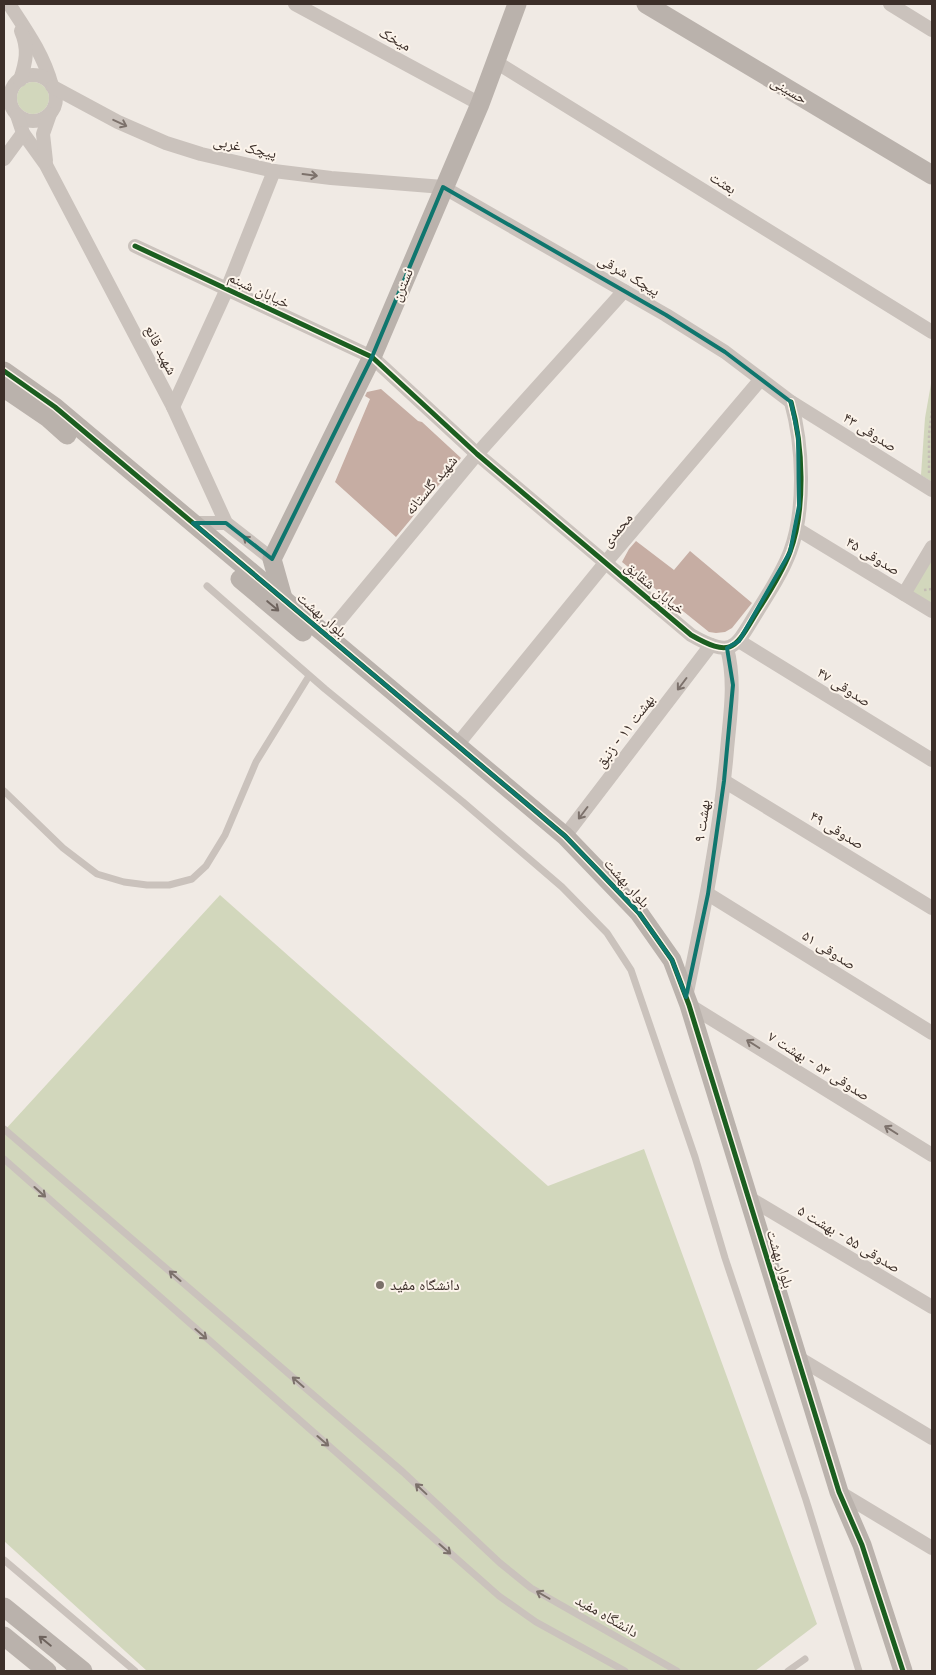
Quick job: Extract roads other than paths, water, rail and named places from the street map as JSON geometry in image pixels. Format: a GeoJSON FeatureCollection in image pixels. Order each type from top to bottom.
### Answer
{"type":"FeatureCollection","features":[{"type":"Feature","properties":{"kind":"street"},"geometry":{"type":"LineString","coordinates":[[8,4],[25,39],[27,50],[26,61],[20,80]]}},
{"type":"Feature","properties":{"kind":"street"},"geometry":{"type":"LineString","coordinates":[[8,4],[38,48],[48,68],[52,86],[53,108],[43,134],[46,164]]}},
{"type":"Feature","properties":{"kind":"street","name":"میخک"},"geometry":{"type":"LineString","coordinates":[[294,4],[480,104]]}},
{"type":"Feature","properties":{"kind":"street","name":"نسترن"},"geometry":{"type":"LineString","coordinates":[[272,559],[372,357],[480,104],[517,4]]}},
{"type":"Feature","properties":{"kind":"street","name":"حسینی"},"geometry":{"type":"LineString","coordinates":[[646,4],[932,175]]}},
{"type":"Feature","properties":{"kind":"street"},"geometry":{"type":"LineString","coordinates":[[890,4],[932,30]]}},
{"type":"Feature","properties":{"kind":"street","name":"بعثت"},"geometry":{"type":"LineString","coordinates":[[496,62],[932,332]]}},
{"type":"Feature","properties":{"kind":"street"},"geometry":{"type":"LineString","coordinates":[[46,164],[12,115],[7,91],[26,76],[42,77],[52,86]]}},
{"type":"Feature","properties":{"kind":"street","name":"پیچک غربی"},"geometry":{"type":"LineString","coordinates":[[52,86],[118,122],[166,143],[201,154],[274,171],[331,178],[443,187]]}},
{"type":"Feature","properties":{"kind":"street"},"geometry":{"type":"LineString","coordinates":[[12,115],[37,121],[66,99],[77,100]]}},
{"type":"Feature","properties":{"kind":"street"},"geometry":{"type":"LineString","coordinates":[[4,159],[23,132]]}},
{"type":"Feature","properties":{"kind":"street","name":"شهید قانع"},"geometry":{"type":"LineString","coordinates":[[46,164],[173,407],[226,523]]}},
{"type":"Feature","properties":{"kind":"street"},"geometry":{"type":"LineString","coordinates":[[173,407],[227,289],[274,171]]}},
{"type":"Feature","properties":{"kind":"street","name":"پیچک شرقی"},"geometry":{"type":"LineString","coordinates":[[443,187],[666,315],[725,352],[791,402]]}},
{"type":"Feature","properties":{"kind":"street","name":"خیابان شبنم"},"geometry":{"type":"LineString","coordinates":[[135,246],[372,357]]}},
{"type":"Feature","properties":{"kind":"street","name":"شهید گلستانه"},"geometry":{"type":"LineString","coordinates":[[327,636],[477,454],[624,291]]}},
{"type":"Feature","properties":{"kind":"street","name":"خیابان شقایق"},"geometry":{"type":"LineString","coordinates":[[372,357],[477,454],[691,635],[711,645],[733,645]]}},
{"type":"Feature","properties":{"kind":"street","name":"بلوار بهشت"},"geometry":{"type":"LineString","coordinates":[[4,372],[55,407],[566,836],[639,913],[672,960],[688,1001],[839,1492],[862,1545],[903,1671]]}},
{"type":"Feature","properties":{"kind":"street","name":"محمدی"},"geometry":{"type":"LineString","coordinates":[[457,745],[606,562],[761,379]]}},
{"type":"Feature","properties":{"kind":"street","name":"بلوار بهشت"},"geometry":{"type":"LineString","coordinates":[[4,388],[56,425],[558,844],[598,883],[633,924],[661,965],[680,1006],[829,1494],[851,1546],[891,1671]]}},
{"type":"Feature","properties":{"kind":"street"},"geometry":{"type":"LineString","coordinates":[[733,645],[780,573],[790,552],[796,529],[800,489],[799,455],[796,419],[791,402]]}},
{"type":"Feature","properties":{"kind":"street","name":"صدوقی ۴۳"},"geometry":{"type":"LineString","coordinates":[[791,402],[932,490]]}},
{"type":"Feature","properties":{"kind":"street"},"geometry":{"type":"LineString","coordinates":[[192,523],[226,523],[272,559],[283,598]]}},
{"type":"Feature","properties":{"kind":"street","name":"صدوقی ۴۵"},"geometry":{"type":"LineString","coordinates":[[796,529],[932,611]]}},
{"type":"Feature","properties":{"kind":"street"},"geometry":{"type":"LineString","coordinates":[[904,594],[932,547]]}},
{"type":"Feature","properties":{"kind":"street","name":"بهشت ۱۱ - زنبق"},"geometry":{"type":"LineString","coordinates":[[566,836],[711,645]]}},
{"type":"Feature","properties":{"kind":"street","name":"صدوقی ۴۷"},"geometry":{"type":"LineString","coordinates":[[733,645],[932,760]]}},
{"type":"Feature","properties":{"kind":"street","name":"بهشت ۹"},"geometry":{"type":"LineString","coordinates":[[688,1001],[708,894],[724,781],[733,685],[733,645]]}},
{"type":"Feature","properties":{"kind":"street","name":"صدوقی ۴۹"},"geometry":{"type":"LineString","coordinates":[[724,781],[932,908]]}},
{"type":"Feature","properties":{"kind":"street","name":"صدوقی ۵۱"},"geometry":{"type":"LineString","coordinates":[[708,894],[932,1033]]}},
{"type":"Feature","properties":{"kind":"street","name":"صدوقی ۵۳ - بهشت ۷"},"geometry":{"type":"LineString","coordinates":[[688,1001],[932,1155]]}},
{"type":"Feature","properties":{"kind":"street","name":"صدوقی ۵۵ - بهشت ۵"},"geometry":{"type":"LineString","coordinates":[[748,1198],[932,1307]]}},
{"type":"Feature","properties":{"kind":"street"},"geometry":{"type":"LineString","coordinates":[[797,1357],[932,1438]]}},
{"type":"Feature","properties":{"kind":"street"},"geometry":{"type":"LineString","coordinates":[[839,1492],[932,1548]]}},
{"type":"Feature","properties":{"kind":"street"},"geometry":{"type":"LineString","coordinates":[[4,1607],[83,1671]]}},
{"type":"Feature","properties":{"kind":"street"},"geometry":{"type":"LineString","coordinates":[[4,1636],[47,1671]]}},
{"type":"Feature","properties":{"kind":"lane"},"geometry":{"type":"LineString","coordinates":[[206,586],[309,676],[463,802],[562,887],[607,933],[631,970],[695,1157],[725,1258],[806,1500],[859,1671]]}},
{"type":"Feature","properties":{"kind":"lane"},"geometry":{"type":"LineString","coordinates":[[4,791],[63,848],[97,874],[124,882],[147,885],[169,885],[192,879],[206,866],[225,835],[256,762],[309,676]]}},
{"type":"Feature","properties":{"kind":"lane","name":"دانشگاه مفید"},"geometry":{"type":"LineString","coordinates":[[4,1129],[403,1472],[500,1563],[531,1588],[677,1671]]}},
{"type":"Feature","properties":{"kind":"lane"},"geometry":{"type":"LineString","coordinates":[[4,1159],[499,1596],[536,1622],[625,1671]]}},
{"type":"Feature","properties":{"kind":"lane"},"geometry":{"type":"LineString","coordinates":[[4,1560],[135,1671]]}},
{"type":"Feature","properties":{"kind":"lane"},"geometry":{"type":"LineString","coordinates":[[788,1671],[805,1659]]}},
{"type":"Feature","properties":{"kind":"place","name":"دانشگاه مفید"},"geometry":{"type":"Point","coordinates":[380,1285]}}]}
